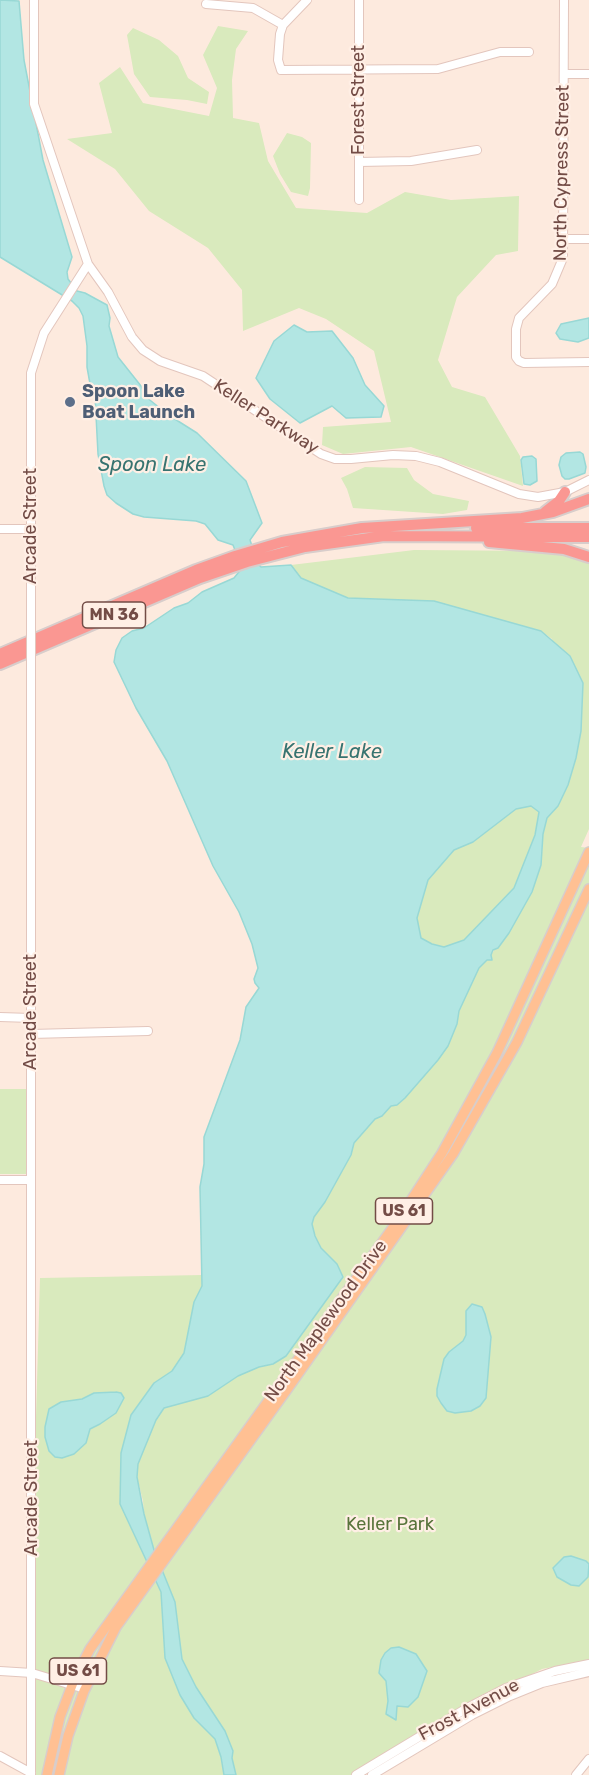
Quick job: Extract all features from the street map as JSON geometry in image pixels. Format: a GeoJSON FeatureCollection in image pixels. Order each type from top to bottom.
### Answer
{"type":"FeatureCollection","features":[{"type":"Feature","properties":{"kind":"highway"},"geometry":{"type":"LineString","coordinates":[[539,515],[551,508],[566,492]]}},
{"type":"Feature","properties":{"kind":"highway"},"geometry":{"type":"LineString","coordinates":[[371,528],[539,515],[567,508],[589,499]]}},
{"type":"Feature","properties":{"kind":"highway","name":"MN 36"},"geometry":{"type":"LineString","coordinates":[[0,654],[226,563],[312,536],[371,528],[589,528]]}},
{"type":"Feature","properties":{"kind":"highway"},"geometry":{"type":"LineString","coordinates":[[408,535],[558,549],[589,557]]}},
{"type":"Feature","properties":{"kind":"highway","name":"MN 36"},"geometry":{"type":"LineString","coordinates":[[267,551],[408,535],[589,537]]}},
{"type":"Feature","properties":{"kind":"highway","name":"MN 36"},"geometry":{"type":"LineString","coordinates":[[0,664],[226,563]]}},
{"type":"Feature","properties":{"kind":"main road","name":"North Maplewood Drive"},"geometry":{"type":"LineString","coordinates":[[47,1775],[55,1734],[72,1684],[99,1635],[170,1544],[397,1222],[442,1153],[497,1053],[589,852]]}},
{"type":"Feature","properties":{"kind":"main road","name":"North Maplewood Drive"},"geometry":{"type":"LineString","coordinates":[[170,1544],[293,1383],[453,1154],[517,1042],[589,889]]}},
{"type":"Feature","properties":{"kind":"main road","name":"North Maplewood Drive"},"geometry":{"type":"LineString","coordinates":[[58,1775],[84,1689],[140,1585]]}},
{"type":"Feature","properties":{"kind":"street","name":"Keller Parkway"},"geometry":{"type":"LineString","coordinates":[[34,0],[34,104],[88,264],[108,292],[132,337],[143,350],[160,361],[203,376],[321,454],[343,460],[393,455],[416,456],[440,462],[511,491],[538,497],[566,492],[589,480]]}},
{"type":"Feature","properties":{"kind":"street"},"geometry":{"type":"LineString","coordinates":[[307,0],[283,26],[279,40],[278,60],[281,70],[438,69],[500,52],[529,52]]}},
{"type":"Feature","properties":{"kind":"street","name":"Forest Street"},"geometry":{"type":"LineString","coordinates":[[359,0],[359,200]]}},
{"type":"Feature","properties":{"kind":"street","name":"North Cypress Street"},"geometry":{"type":"LineString","coordinates":[[564,0],[563,258],[557,277],[547,291],[522,313],[516,329],[516,357],[519,361],[589,362]]}},
{"type":"Feature","properties":{"kind":"street"},"geometry":{"type":"LineString","coordinates":[[206,4],[245,6],[259,10],[283,26]]}},
{"type":"Feature","properties":{"kind":"street"},"geometry":{"type":"LineString","coordinates":[[564,74],[589,74]]}},
{"type":"Feature","properties":{"kind":"street"},"geometry":{"type":"LineString","coordinates":[[359,162],[411,161],[477,150]]}},
{"type":"Feature","properties":{"kind":"street"},"geometry":{"type":"LineString","coordinates":[[564,239],[589,239]]}},
{"type":"Feature","properties":{"kind":"street","name":"Arcade Street"},"geometry":{"type":"LineString","coordinates":[[31,1774],[31,373],[44,333],[64,298],[88,264]]}},
{"type":"Feature","properties":{"kind":"street"},"geometry":{"type":"LineString","coordinates":[[0,529],[31,529]]}},
{"type":"Feature","properties":{"kind":"street"},"geometry":{"type":"LineString","coordinates":[[0,1017],[31,1018]]}},
{"type":"Feature","properties":{"kind":"street"},"geometry":{"type":"LineString","coordinates":[[31,1034],[148,1031]]}},
{"type":"Feature","properties":{"kind":"street"},"geometry":{"type":"LineString","coordinates":[[0,1180],[31,1180]]}},
{"type":"Feature","properties":{"kind":"street","name":"Frost Avenue"},"geometry":{"type":"LineString","coordinates":[[356,1775],[458,1713],[506,1688],[555,1671],[589,1664]]}},
{"type":"Feature","properties":{"kind":"street"},"geometry":{"type":"LineString","coordinates":[[0,1671],[32,1672],[84,1689]]}},
{"type":"Feature","properties":{"kind":"street","name":"Frost Avenue"},"geometry":{"type":"LineString","coordinates":[[372,1775],[454,1725],[510,1696],[558,1678],[589,1672]]}},
{"type":"Feature","properties":{"kind":"street"},"geometry":{"type":"LineString","coordinates":[[0,1756],[31,1774]]}},
{"type":"Feature","properties":{"kind":"street"},"geometry":{"type":"LineString","coordinates":[[576,1775],[589,1759]]}},
{"type":"Feature","properties":{"kind":"green space"},"geometry":{"type":"Polygon","coordinates":[[[218,26],[248,31],[236,49],[232,80],[233,118],[259,123],[268,161],[296,208],[367,213],[405,192],[451,200],[519,196],[518,251],[496,255],[457,297],[438,360],[452,387],[485,397],[520,456],[523,486],[411,447],[343,454],[322,445],[323,427],[391,422],[374,351],[326,319],[299,308],[243,331],[242,290],[208,248],[149,211],[115,169],[67,139],[112,133],[99,83],[120,67],[143,103],[209,116],[217,88],[203,55],[218,26]]]}},
{"type":"Feature","properties":{"kind":"green space"},"geometry":{"type":"Polygon","coordinates":[[[133,28],[159,40],[178,56],[188,78],[209,92],[207,104],[150,97],[134,74],[127,35],[133,28]]]}},
{"type":"Feature","properties":{"kind":"green space"},"geometry":{"type":"Polygon","coordinates":[[[287,133],[302,137],[311,143],[308,196],[291,192],[273,156],[287,133]]]}},
{"type":"Feature","properties":{"kind":"green space"},"geometry":{"type":"Polygon","coordinates":[[[365,467],[407,468],[414,480],[433,494],[469,501],[467,510],[443,514],[353,508],[341,478],[365,467]]]}},
{"type":"Feature","properties":{"kind":"green space","name":"Keller Park"},"geometry":{"type":"Polygon","coordinates":[[[414,550],[546,551],[589,562],[589,829],[581,847],[589,848],[589,1660],[542,1669],[418,1733],[351,1775],[35,1775],[35,1452],[40,1278],[203,1275],[202,1286],[194,1302],[184,1353],[172,1371],[154,1383],[120,1504],[147,1560],[143,1501],[137,1477],[138,1464],[156,1420],[164,1408],[208,1396],[238,1376],[273,1364],[337,1264],[321,1248],[315,1236],[312,1224],[314,1217],[351,1155],[354,1143],[375,1119],[382,1116],[391,1105],[397,1105],[405,1098],[448,1046],[457,1024],[459,1011],[479,968],[491,955],[532,892],[542,855],[543,834],[547,818],[558,806],[568,785],[576,758],[552,639],[541,631],[434,601],[348,598],[301,578],[291,565],[414,550]]]}},
{"type":"Feature","properties":{"kind":"green space"},"geometry":{"type":"Polygon","coordinates":[[[531,806],[539,812],[535,835],[514,888],[464,940],[444,947],[421,938],[417,918],[428,880],[454,850],[473,842],[516,809],[531,806]]]}},
{"type":"Feature","properties":{"kind":"green space"},"geometry":{"type":"Polygon","coordinates":[[[0,1089],[27,1089],[28,1174],[0,1174],[0,1089]]]}},
{"type":"Feature","properties":{"kind":"water","name":"Keller Lake"},"geometry":{"type":"Polygon","coordinates":[[[0,0],[19,1],[24,60],[43,160],[72,257],[67,272],[68,279],[77,291],[107,305],[109,326],[118,357],[141,386],[146,397],[197,433],[246,481],[262,523],[250,540],[258,564],[261,567],[291,565],[301,578],[348,598],[434,601],[541,631],[570,656],[583,683],[581,731],[576,758],[568,785],[558,806],[547,818],[543,834],[541,865],[532,892],[509,933],[498,948],[493,950],[492,960],[487,960],[479,968],[459,1011],[457,1024],[448,1046],[405,1098],[375,1119],[354,1143],[351,1155],[314,1217],[312,1224],[315,1236],[321,1248],[337,1264],[343,1277],[286,1356],[273,1364],[238,1376],[208,1396],[164,1408],[156,1420],[138,1464],[137,1477],[144,1514],[154,1550],[175,1602],[182,1659],[196,1687],[225,1731],[233,1751],[232,1758],[236,1775],[224,1775],[215,1739],[194,1718],[180,1695],[165,1658],[161,1592],[120,1504],[121,1453],[131,1415],[154,1383],[172,1371],[184,1353],[194,1302],[202,1286],[200,1187],[204,1164],[204,1137],[240,1040],[246,1007],[259,988],[254,979],[258,968],[252,944],[239,912],[213,866],[167,761],[136,708],[114,662],[116,650],[122,638],[132,631],[144,628],[174,608],[188,603],[202,592],[234,578],[242,568],[233,545],[218,540],[205,524],[133,514],[107,495],[98,454],[95,396],[92,395],[87,367],[83,316],[72,301],[0,257],[0,0]],[[531,806],[516,809],[473,842],[454,850],[428,880],[417,918],[421,938],[444,947],[464,940],[514,888],[535,835],[539,812],[531,806]]]}},
{"type":"Feature","properties":{"kind":"water"},"geometry":{"type":"Polygon","coordinates":[[[589,318],[589,338],[578,342],[560,339],[556,333],[561,324],[589,318]]]}},
{"type":"Feature","properties":{"kind":"water"},"geometry":{"type":"Polygon","coordinates":[[[294,325],[307,332],[332,331],[353,358],[365,385],[384,406],[381,417],[346,418],[332,406],[300,423],[270,399],[256,378],[274,341],[294,325]]]}},
{"type":"Feature","properties":{"kind":"water"},"geometry":{"type":"Polygon","coordinates":[[[580,452],[583,454],[585,473],[565,479],[559,465],[561,457],[566,453],[580,452]]]}},
{"type":"Feature","properties":{"kind":"water"},"geometry":{"type":"Polygon","coordinates":[[[532,456],[536,459],[537,481],[530,485],[524,484],[521,460],[523,457],[532,456]]]}},
{"type":"Feature","properties":{"kind":"water"},"geometry":{"type":"Polygon","coordinates":[[[472,1304],[482,1307],[491,1337],[486,1398],[480,1406],[471,1411],[455,1413],[447,1411],[441,1403],[437,1396],[437,1389],[444,1359],[463,1341],[466,1335],[466,1311],[472,1304]]]}},
{"type":"Feature","properties":{"kind":"water"},"geometry":{"type":"Polygon","coordinates":[[[94,1393],[121,1393],[124,1398],[116,1413],[90,1429],[86,1443],[74,1454],[62,1458],[55,1457],[49,1451],[45,1427],[49,1409],[61,1402],[82,1399],[94,1393]]]}},
{"type":"Feature","properties":{"kind":"water"},"geometry":{"type":"Polygon","coordinates":[[[571,1556],[589,1564],[588,1577],[579,1586],[571,1585],[557,1577],[553,1568],[564,1557],[571,1556]]]}},
{"type":"Feature","properties":{"kind":"water"},"geometry":{"type":"Polygon","coordinates":[[[399,1647],[416,1654],[427,1671],[418,1697],[408,1707],[397,1706],[396,1720],[386,1714],[388,1701],[386,1681],[379,1673],[381,1660],[385,1653],[391,1648],[399,1647]]]}},
{"type":"Feature","properties":{"kind":"place","name":"Spoon Lake Boat Launch"},"geometry":{"type":"Point","coordinates":[70,402]}},
{"type":"Feature","properties":{"kind":"water label","name":"Spoon Lake"},"geometry":{"type":"Point","coordinates":[152,465]}}]}
